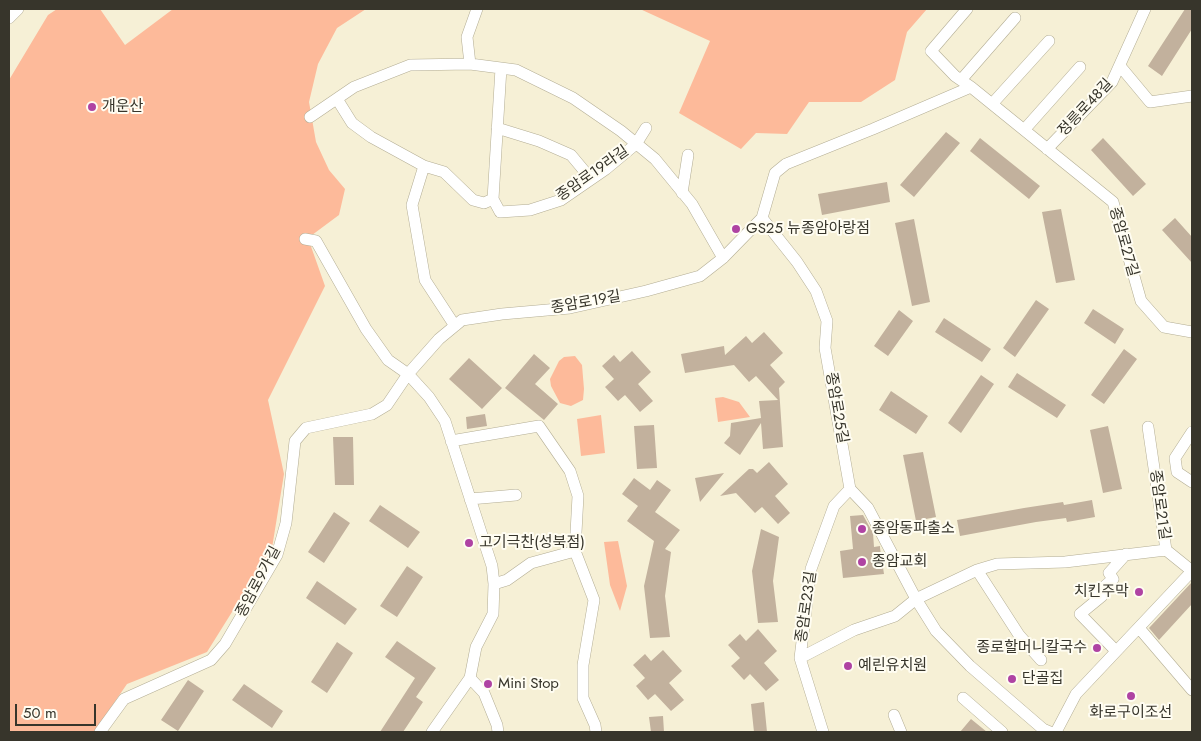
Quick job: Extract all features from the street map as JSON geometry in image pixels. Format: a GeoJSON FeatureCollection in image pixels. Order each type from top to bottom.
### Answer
{"type":"FeatureCollection","features":[{"type":"Feature","properties":{"kind":"street"},"geometry":{"type":"LineString","coordinates":[[470,64],[467,37],[477,9]]}},
{"type":"Feature","properties":{"kind":"street","name":"종암로27길"},"geometry":{"type":"LineString","coordinates":[[967,9],[931,51],[961,80],[1113,202],[1141,302],[1164,327],[1192,332]]}},
{"type":"Feature","properties":{"kind":"street","name":"정릉로48길"},"geometry":{"type":"LineString","coordinates":[[1047,149],[1112,82],[1145,9]]}},
{"type":"Feature","properties":{"kind":"street"},"geometry":{"type":"LineString","coordinates":[[961,80],[1015,18]]}},
{"type":"Feature","properties":{"kind":"street"},"geometry":{"type":"LineString","coordinates":[[992,104],[1049,41]]}},
{"type":"Feature","properties":{"kind":"street"},"geometry":{"type":"LineString","coordinates":[[310,116],[354,86],[410,65],[470,64],[516,70],[574,98],[621,131],[655,159],[692,204],[723,258]]}},
{"type":"Feature","properties":{"kind":"street"},"geometry":{"type":"LineString","coordinates":[[1120,66],[1150,102],[1192,96]]}},
{"type":"Feature","properties":{"kind":"street"},"geometry":{"type":"LineString","coordinates":[[1024,130],[1080,67]]}},
{"type":"Feature","properties":{"kind":"street"},"geometry":{"type":"LineString","coordinates":[[337,98],[352,123],[371,137],[424,166],[444,172],[473,200],[484,203],[493,199],[501,68]]}},
{"type":"Feature","properties":{"kind":"street"},"geometry":{"type":"LineString","coordinates":[[762,218],[775,173],[786,164],[874,129],[971,87]]}},
{"type":"Feature","properties":{"kind":"street"},"geometry":{"type":"LineString","coordinates":[[497,128],[539,141],[571,155],[591,179]]}},
{"type":"Feature","properties":{"kind":"street","name":"종암로19라길"},"geometry":{"type":"LineString","coordinates":[[493,199],[500,212],[530,210],[561,200],[636,144],[646,128]]}},
{"type":"Feature","properties":{"kind":"street"},"geometry":{"type":"LineString","coordinates":[[682,193],[688,155]]}},
{"type":"Feature","properties":{"kind":"street"},"geometry":{"type":"LineString","coordinates":[[424,166],[412,205],[425,280],[455,326]]}},
{"type":"Feature","properties":{"kind":"street","name":"종암로19길"},"geometry":{"type":"LineString","coordinates":[[408,374],[439,339],[462,320],[502,314],[570,308],[646,291],[700,276],[723,258],[762,218]]}},
{"type":"Feature","properties":{"kind":"street","name":"종암로25길"},"geometry":{"type":"LineString","coordinates":[[762,218],[816,291],[827,321],[825,348],[850,489]]}},
{"type":"Feature","properties":{"kind":"street"},"geometry":{"type":"LineString","coordinates":[[305,239],[316,242],[366,328],[388,360],[408,374],[429,397],[445,421],[492,566],[494,584],[493,614],[476,647],[470,678],[432,732]]}},
{"type":"Feature","properties":{"kind":"street","name":"종암로9가길"},"geometry":{"type":"LineString","coordinates":[[100,732],[124,699],[211,660],[225,644],[277,555],[286,524],[295,441],[306,428],[372,414],[387,405],[408,374]]}},
{"type":"Feature","properties":{"kind":"street"},"geometry":{"type":"LineString","coordinates":[[451,441],[539,426],[570,471],[578,496],[575,551],[594,600],[583,665],[583,698],[595,725],[596,732]]}},
{"type":"Feature","properties":{"kind":"street","name":"종암로21길"},"geometry":{"type":"LineString","coordinates":[[1056,732],[1076,694],[1192,571],[1166,550],[1148,427]]}},
{"type":"Feature","properties":{"kind":"street","name":"종암로21길"},"geometry":{"type":"LineString","coordinates":[[1192,432],[1175,458],[1177,472],[1192,482]]}},
{"type":"Feature","properties":{"kind":"street"},"geometry":{"type":"LineString","coordinates":[[850,489],[868,508],[916,599],[936,631],[970,666],[1043,729],[1050,732]]}},
{"type":"Feature","properties":{"kind":"street","name":"종암로23길"},"geometry":{"type":"LineString","coordinates":[[823,732],[800,658],[811,569],[834,506],[850,489]]}},
{"type":"Feature","properties":{"kind":"street"},"geometry":{"type":"LineString","coordinates":[[470,499],[516,495]]}},
{"type":"Feature","properties":{"kind":"street"},"geometry":{"type":"LineString","coordinates":[[800,658],[854,630],[895,616],[916,599],[976,570],[997,564],[1065,562],[1166,550]]}},
{"type":"Feature","properties":{"kind":"street"},"geometry":{"type":"LineString","coordinates":[[494,584],[507,580],[531,563],[575,551]]}},
{"type":"Feature","properties":{"kind":"street"},"geometry":{"type":"LineString","coordinates":[[1116,651],[1080,614],[1102,596],[1098,592],[1113,579],[1109,573],[1126,554]]}},
{"type":"Feature","properties":{"kind":"street"},"geometry":{"type":"LineString","coordinates":[[976,570],[1019,635],[1041,660]]}},
{"type":"Feature","properties":{"kind":"street"},"geometry":{"type":"LineString","coordinates":[[1139,628],[1192,690]]}},
{"type":"Feature","properties":{"kind":"street"},"geometry":{"type":"LineString","coordinates":[[470,678],[484,693],[498,732]]}},
{"type":"Feature","properties":{"kind":"street"},"geometry":{"type":"LineString","coordinates":[[963,698],[1002,732]]}},
{"type":"Feature","properties":{"kind":"street"},"geometry":{"type":"LineString","coordinates":[[894,715],[901,732]]}},
{"type":"Feature","properties":{"kind":"shaded area"},"geometry":{"type":"Polygon","coordinates":[[[57,9],[100,9],[125,45],[173,9],[366,9],[337,28],[318,64],[309,102],[316,142],[329,170],[345,189],[339,215],[308,238],[325,286],[268,400],[284,474],[272,548],[207,652],[127,684],[94,732],[9,732],[9,80],[48,15],[57,9]]]}},
{"type":"Feature","properties":{"kind":"shaded area"},"geometry":{"type":"Polygon","coordinates":[[[640,9],[927,9],[907,32],[895,80],[861,102],[809,102],[787,134],[756,133],[741,149],[679,113],[710,41],[640,9]]]}},
{"type":"Feature","properties":{"kind":"shaded area"},"geometry":{"type":"Polygon","coordinates":[[[575,356],[582,365],[584,389],[583,400],[571,406],[560,403],[551,386],[550,379],[559,361],[564,357],[575,356]]]}},
{"type":"Feature","properties":{"kind":"shaded area"},"geometry":{"type":"Polygon","coordinates":[[[723,397],[739,402],[750,417],[718,422],[715,398],[723,397]]]}},
{"type":"Feature","properties":{"kind":"shaded area"},"geometry":{"type":"Polygon","coordinates":[[[601,415],[605,453],[581,456],[577,419],[601,415]]]}},
{"type":"Feature","properties":{"kind":"shaded area"},"geometry":{"type":"Polygon","coordinates":[[[618,541],[627,586],[620,611],[610,585],[604,542],[618,541]]]}},
{"type":"Feature","properties":{"kind":"building"},"geometry":{"type":"Polygon","coordinates":[[[1185,9],[1192,9],[1192,29],[1162,76],[1148,66],[1185,9]]]}},
{"type":"Feature","properties":{"kind":"building"},"geometry":{"type":"Polygon","coordinates":[[[946,132],[960,143],[914,197],[900,185],[946,132]]]}},
{"type":"Feature","properties":{"kind":"building"},"geometry":{"type":"Polygon","coordinates":[[[980,138],[1040,186],[1029,199],[970,151],[980,138]]]}},
{"type":"Feature","properties":{"kind":"building"},"geometry":{"type":"Polygon","coordinates":[[[1103,138],[1146,184],[1133,196],[1091,150],[1103,138]]]}},
{"type":"Feature","properties":{"kind":"building"},"geometry":{"type":"Polygon","coordinates":[[[887,182],[890,202],[822,215],[818,194],[887,182]]]}},
{"type":"Feature","properties":{"kind":"building"},"geometry":{"type":"Polygon","coordinates":[[[1061,209],[1075,280],[1056,283],[1042,212],[1061,209]]]}},
{"type":"Feature","properties":{"kind":"building"},"geometry":{"type":"Polygon","coordinates":[[[1175,218],[1192,237],[1192,263],[1162,230],[1175,218]]]}},
{"type":"Feature","properties":{"kind":"building"},"geometry":{"type":"Polygon","coordinates":[[[914,219],[930,302],[912,306],[895,223],[914,219]]]}},
{"type":"Feature","properties":{"kind":"building"},"geometry":{"type":"Polygon","coordinates":[[[1036,300],[1049,309],[1015,357],[1003,348],[1036,300]]]}},
{"type":"Feature","properties":{"kind":"building"},"geometry":{"type":"Polygon","coordinates":[[[1093,309],[1124,329],[1115,344],[1084,323],[1093,309]]]}},
{"type":"Feature","properties":{"kind":"building"},"geometry":{"type":"Polygon","coordinates":[[[899,310],[913,321],[888,356],[874,346],[899,310]]]}},
{"type":"Feature","properties":{"kind":"building"},"geometry":{"type":"Polygon","coordinates":[[[944,318],[991,349],[982,362],[935,332],[944,318]]]}},
{"type":"Feature","properties":{"kind":"building"},"geometry":{"type":"Polygon","coordinates":[[[764,332],[783,353],[770,365],[785,382],[779,388],[783,447],[763,449],[761,423],[740,455],[724,443],[730,436],[731,423],[761,418],[759,401],[778,400],[756,376],[749,382],[734,365],[685,373],[681,354],[724,346],[725,355],[746,336],[752,343],[764,332]]]}},
{"type":"Feature","properties":{"kind":"building"},"geometry":{"type":"Polygon","coordinates":[[[1124,349],[1137,359],[1104,404],[1091,395],[1124,349]]]}},
{"type":"Feature","properties":{"kind":"building"},"geometry":{"type":"Polygon","coordinates":[[[632,351],[651,372],[638,384],[653,401],[640,412],[625,395],[618,401],[605,387],[614,379],[602,366],[614,355],[620,362],[632,351]]]}},
{"type":"Feature","properties":{"kind":"building"},"geometry":{"type":"Polygon","coordinates":[[[534,354],[550,368],[535,384],[558,404],[544,420],[505,388],[534,354]]]}},
{"type":"Feature","properties":{"kind":"building"},"geometry":{"type":"Polygon","coordinates":[[[469,358],[502,388],[482,409],[449,379],[469,358]]]}},
{"type":"Feature","properties":{"kind":"building"},"geometry":{"type":"Polygon","coordinates":[[[1017,373],[1066,405],[1057,418],[1008,387],[1017,373]]]}},
{"type":"Feature","properties":{"kind":"building"},"geometry":{"type":"Polygon","coordinates":[[[981,375],[994,384],[961,433],[948,423],[981,375]]]}},
{"type":"Feature","properties":{"kind":"building"},"geometry":{"type":"Polygon","coordinates":[[[891,391],[928,416],[916,434],[879,410],[891,391]]]}},
{"type":"Feature","properties":{"kind":"building"},"geometry":{"type":"Polygon","coordinates":[[[485,414],[487,426],[467,429],[466,417],[485,414]]]}},
{"type":"Feature","properties":{"kind":"building"},"geometry":{"type":"Polygon","coordinates":[[[654,425],[657,468],[637,469],[634,426],[654,425]]]}},
{"type":"Feature","properties":{"kind":"building"},"geometry":{"type":"Polygon","coordinates":[[[1108,426],[1122,489],[1103,493],[1090,430],[1108,426]]]}},
{"type":"Feature","properties":{"kind":"building"},"geometry":{"type":"Polygon","coordinates":[[[333,437],[353,437],[354,485],[335,485],[333,437]]]}},
{"type":"Feature","properties":{"kind":"building"},"geometry":{"type":"Polygon","coordinates":[[[923,452],[936,517],[916,521],[903,455],[923,452]]]}},
{"type":"Feature","properties":{"kind":"building"},"geometry":{"type":"Polygon","coordinates":[[[769,462],[788,484],[775,496],[790,513],[778,524],[762,507],[755,513],[736,493],[720,496],[749,469],[753,469],[757,473],[769,462]]]}},
{"type":"Feature","properties":{"kind":"building"},"geometry":{"type":"Polygon","coordinates":[[[724,473],[700,502],[695,478],[724,473]]]}},
{"type":"Feature","properties":{"kind":"building"},"geometry":{"type":"Polygon","coordinates":[[[634,478],[650,490],[657,480],[671,490],[655,512],[680,530],[665,549],[671,552],[665,596],[670,637],[650,638],[644,586],[654,541],[627,521],[638,506],[622,494],[634,478]]]}},
{"type":"Feature","properties":{"kind":"building"},"geometry":{"type":"Polygon","coordinates":[[[1092,500],[1095,517],[1067,522],[1066,518],[1036,522],[960,536],[957,520],[1063,502],[1064,505],[1092,500]]]}},
{"type":"Feature","properties":{"kind":"building"},"geometry":{"type":"Polygon","coordinates":[[[380,505],[420,532],[408,548],[369,521],[380,505]]]}},
{"type":"Feature","properties":{"kind":"building"},"geometry":{"type":"Polygon","coordinates":[[[334,512],[350,523],[324,563],[308,552],[334,512]]]}},
{"type":"Feature","properties":{"kind":"building","name":"종암교회"},"geometry":{"type":"Polygon","coordinates":[[[863,515],[873,533],[874,547],[880,546],[884,574],[843,578],[840,551],[853,549],[850,516],[863,515]]]}},
{"type":"Feature","properties":{"kind":"building"},"geometry":{"type":"Polygon","coordinates":[[[761,529],[779,537],[773,581],[778,622],[758,623],[752,571],[761,529]]]}},
{"type":"Feature","properties":{"kind":"building"},"geometry":{"type":"Polygon","coordinates":[[[407,566],[423,577],[397,617],[380,606],[407,566]]]}},
{"type":"Feature","properties":{"kind":"building"},"geometry":{"type":"Polygon","coordinates":[[[317,581],[357,609],[345,625],[306,598],[317,581]]]}},
{"type":"Feature","properties":{"kind":"building"},"geometry":{"type":"Polygon","coordinates":[[[1192,582],[1192,604],[1159,640],[1149,628],[1192,582]]]}},
{"type":"Feature","properties":{"kind":"building"},"geometry":{"type":"Polygon","coordinates":[[[758,629],[777,651],[764,663],[779,680],[766,691],[750,674],[744,680],[731,666],[740,658],[728,645],[740,634],[746,641],[758,629]]]}},
{"type":"Feature","properties":{"kind":"building"},"geometry":{"type":"Polygon","coordinates":[[[397,641],[436,668],[416,697],[423,702],[403,732],[380,732],[415,678],[385,657],[397,641]]]}},
{"type":"Feature","properties":{"kind":"building"},"geometry":{"type":"Polygon","coordinates":[[[337,642],[353,653],[327,693],[311,682],[337,642]]]}},
{"type":"Feature","properties":{"kind":"building"},"geometry":{"type":"Polygon","coordinates":[[[663,650],[682,671],[669,683],[684,700],[671,711],[655,694],[648,700],[636,686],[645,678],[633,665],[645,654],[651,661],[663,650]]]}},
{"type":"Feature","properties":{"kind":"building"},"geometry":{"type":"Polygon","coordinates":[[[188,680],[204,691],[178,731],[161,720],[188,680]]]}},
{"type":"Feature","properties":{"kind":"building"},"geometry":{"type":"Polygon","coordinates":[[[244,684],[283,711],[272,728],[232,700],[244,684]]]}},
{"type":"Feature","properties":{"kind":"building"},"geometry":{"type":"Polygon","coordinates":[[[764,702],[767,732],[754,732],[751,704],[764,702]]]}},
{"type":"Feature","properties":{"kind":"building"},"geometry":{"type":"Polygon","coordinates":[[[663,716],[664,732],[651,732],[649,717],[663,716]]]}},
{"type":"Feature","properties":{"kind":"building"},"geometry":{"type":"Polygon","coordinates":[[[971,719],[987,732],[960,732],[971,719]]]}},
{"type":"Feature","properties":{"kind":"place","name":"개운산"},"geometry":{"type":"Point","coordinates":[92,107]}},
{"type":"Feature","properties":{"kind":"place","name":"GS25 뉴종암아랑점"},"geometry":{"type":"Point","coordinates":[736,229]}},
{"type":"Feature","properties":{"kind":"place","name":"종암동파출소"},"geometry":{"type":"Point","coordinates":[862,529]}},
{"type":"Feature","properties":{"kind":"place","name":"고기극찬(성북점)"},"geometry":{"type":"Point","coordinates":[469,543]}},
{"type":"Feature","properties":{"kind":"place","name":"종암교회"},"geometry":{"type":"Point","coordinates":[862,562]}},
{"type":"Feature","properties":{"kind":"place","name":"치킨주막"},"geometry":{"type":"Point","coordinates":[1139,592]}},
{"type":"Feature","properties":{"kind":"place","name":"종로할머니칼국수"},"geometry":{"type":"Point","coordinates":[1097,648]}},
{"type":"Feature","properties":{"kind":"place","name":"예린유치원"},"geometry":{"type":"Point","coordinates":[848,666]}},
{"type":"Feature","properties":{"kind":"place","name":"단골집"},"geometry":{"type":"Point","coordinates":[1012,679]}},
{"type":"Feature","properties":{"kind":"place","name":"Mini Stop"},"geometry":{"type":"Point","coordinates":[488,684]}},
{"type":"Feature","properties":{"kind":"place","name":"화로구이조선"},"geometry":{"type":"Point","coordinates":[1131,696]}}]}
